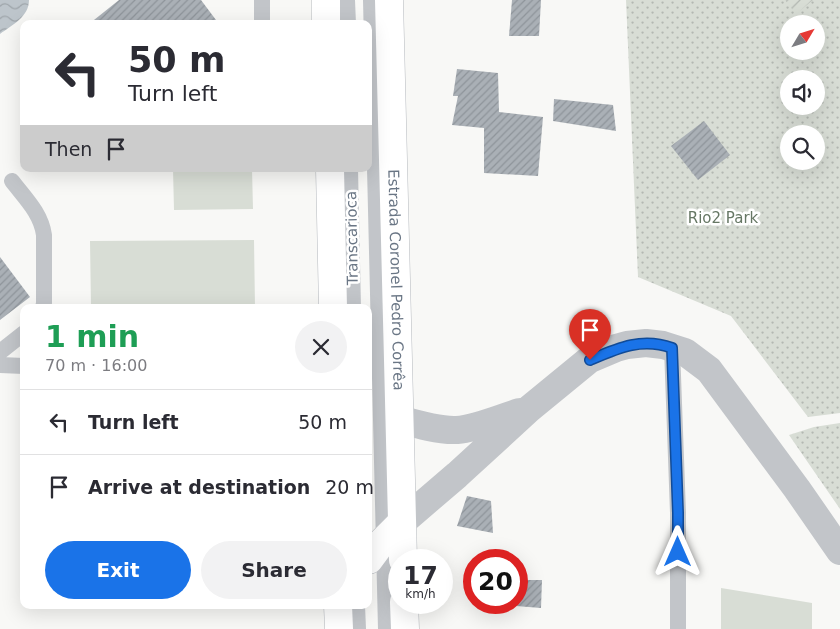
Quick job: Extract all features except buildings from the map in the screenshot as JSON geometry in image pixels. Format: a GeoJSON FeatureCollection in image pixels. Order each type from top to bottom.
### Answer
{"type":"FeatureCollection","features":[{"type":"Feature","properties":{"kind":"main road"},"geometry":{"type":"LineString","coordinates":[[326,0],[326,20]]}},
{"type":"Feature","properties":{"kind":"main road","name":"Estrada Coronel Pedro Corrêa"},"geometry":{"type":"LineString","coordinates":[[384,541],[399,419],[389,0]]}},
{"type":"Feature","properties":{"kind":"main road"},"geometry":{"type":"LineString","coordinates":[[330,172],[333,304]]}},
{"type":"Feature","properties":{"kind":"main road"},"geometry":{"type":"LineString","coordinates":[[338,609],[339,629]]}},
{"type":"Feature","properties":{"kind":"main road"},"geometry":{"type":"LineString","coordinates":[[404,614],[405,629]]}},
{"type":"Feature","properties":{"kind":"street"},"geometry":{"type":"LineString","coordinates":[[384,541],[563,380],[590,360],[616,348],[646,343],[663,345],[685,352],[709,370],[797,489],[840,551]]}},
{"type":"Feature","properties":{"kind":"street"},"geometry":{"type":"LineString","coordinates":[[399,419],[419,425],[456,430],[479,425],[529,409]]}},
{"type":"Feature","properties":{"kind":"lane"},"geometry":{"type":"LineString","coordinates":[[262,0],[262,20]]}},
{"type":"Feature","properties":{"kind":"lane"},"geometry":{"type":"LineString","coordinates":[[347,0],[348,20]]}},
{"type":"Feature","properties":{"kind":"lane","name":"Transcarioca"},"geometry":{"type":"LineString","coordinates":[[371,0],[371,20]]}},
{"type":"Feature","properties":{"kind":"lane","name":"Transcarioca"},"geometry":{"type":"LineString","coordinates":[[372,42],[386,629]]}},
{"type":"Feature","properties":{"kind":"lane","name":"Transcarioca"},"geometry":{"type":"LineString","coordinates":[[350,172],[353,304]]}},
{"type":"Feature","properties":{"kind":"lane"},"geometry":{"type":"LineString","coordinates":[[12,181],[36,211],[43,226],[44,304]]}},
{"type":"Feature","properties":{"kind":"lane"},"geometry":{"type":"LineString","coordinates":[[0,352],[20,336]]}},
{"type":"Feature","properties":{"kind":"lane"},"geometry":{"type":"LineString","coordinates":[[672,348],[678,513],[678,629]]}},
{"type":"Feature","properties":{"kind":"lane"},"geometry":{"type":"LineString","coordinates":[[0,365],[20,366]]}},
{"type":"Feature","properties":{"kind":"lane"},"geometry":{"type":"LineString","coordinates":[[357,609],[358,629]]}},
{"type":"Feature","properties":{"kind":"green space","name":"Rio2 Park"},"geometry":{"type":"Polygon","coordinates":[[[626,0],[840,0],[840,413],[808,417],[731,316],[638,277],[626,0]]]}},
{"type":"Feature","properties":{"kind":"green space"},"geometry":{"type":"Polygon","coordinates":[[[785,0],[813,0],[796,14],[785,0]]]}},
{"type":"Feature","properties":{"kind":"green space"},"geometry":{"type":"Polygon","coordinates":[[[173,172],[252,172],[253,209],[174,210],[173,172]]]}},
{"type":"Feature","properties":{"kind":"green space"},"geometry":{"type":"Polygon","coordinates":[[[254,240],[255,304],[91,304],[90,241],[254,240]]]}},
{"type":"Feature","properties":{"kind":"green space"},"geometry":{"type":"Polygon","coordinates":[[[840,423],[840,509],[789,435],[814,427],[840,423]]]}},
{"type":"Feature","properties":{"kind":"green space"},"geometry":{"type":"Polygon","coordinates":[[[721,588],[812,603],[812,629],[721,629],[721,588]]]}},
{"type":"Feature","properties":{"kind":"water"},"geometry":{"type":"Polygon","coordinates":[[[0,0],[29,0],[23,16],[0,34],[0,0]]]}},
{"type":"Feature","properties":{"kind":"route"},"geometry":{"type":"LineString","coordinates":[[590,360],[627,345],[646,343],[672,348],[678,552]]}}]}
